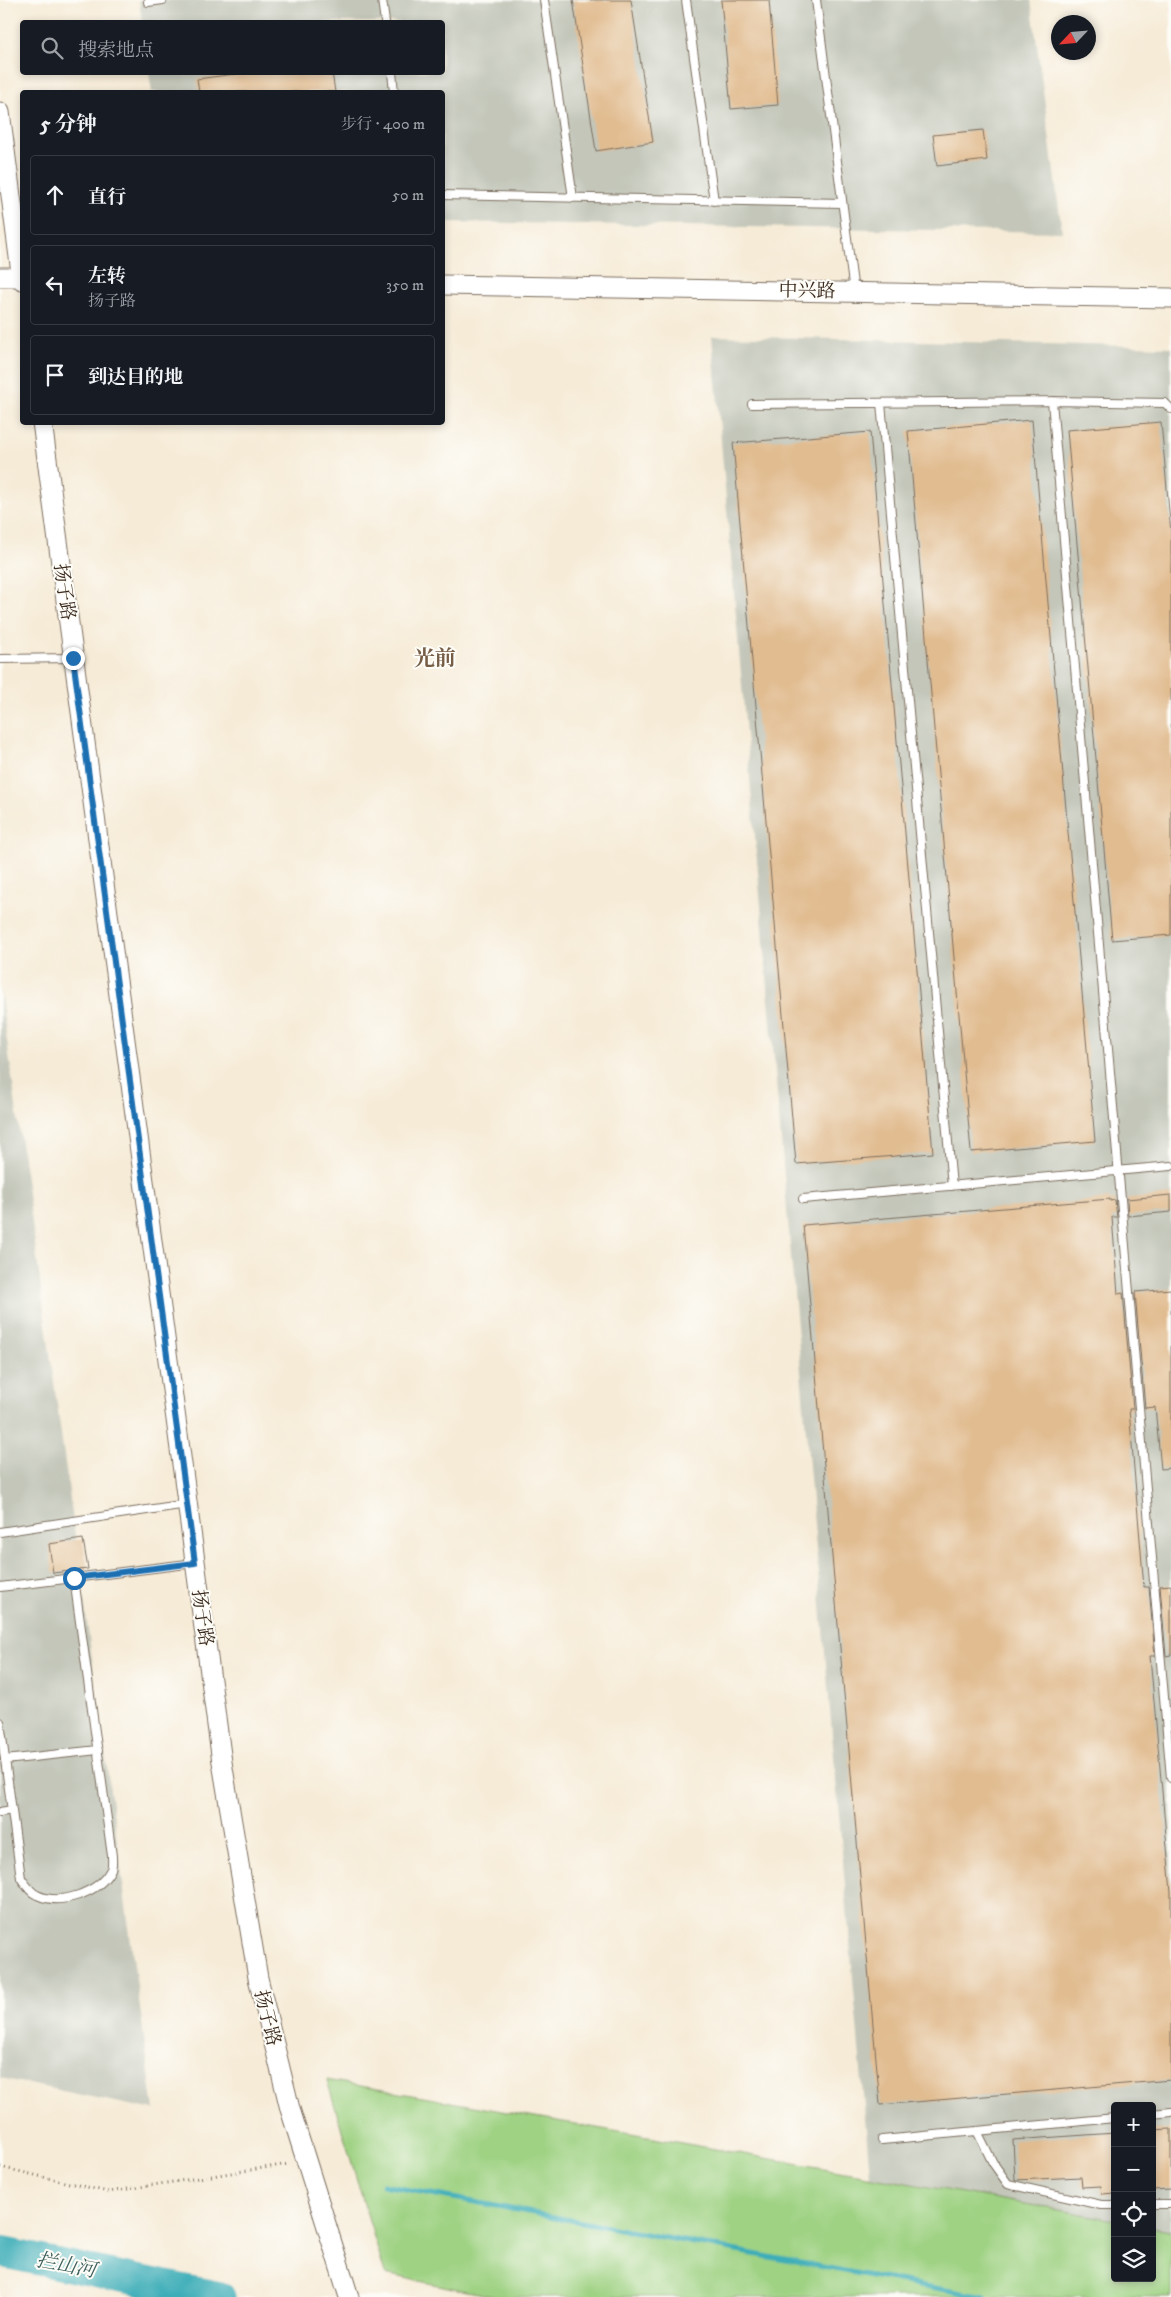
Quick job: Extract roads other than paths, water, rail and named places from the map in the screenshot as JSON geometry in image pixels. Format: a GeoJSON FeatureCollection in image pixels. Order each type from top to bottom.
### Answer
{"type":"FeatureCollection","features":[{"type":"Feature","properties":{"kind":"street"},"geometry":{"type":"LineString","coordinates":[[0,112],[20,263]]}},
{"type":"Feature","properties":{"kind":"street"},"geometry":{"type":"LineString","coordinates":[[0,277],[20,278]]}},
{"type":"Feature","properties":{"kind":"street","name":"中兴路"},"geometry":{"type":"LineString","coordinates":[[445,285],[1171,298]]}},
{"type":"Feature","properties":{"kind":"street","name":"扬子路"},"geometry":{"type":"LineString","coordinates":[[42,425],[222,1762],[258,1978],[290,2109],[349,2297]]}},
{"type":"Feature","properties":{"kind":"lane"},"geometry":{"type":"LineString","coordinates":[[148,2],[163,0]]}},
{"type":"Feature","properties":{"kind":"lane"},"geometry":{"type":"LineString","coordinates":[[382,0],[385,20]]}},
{"type":"Feature","properties":{"kind":"lane"},"geometry":{"type":"LineString","coordinates":[[544,0],[573,198]]}},
{"type":"Feature","properties":{"kind":"lane"},"geometry":{"type":"LineString","coordinates":[[686,0],[714,201]]}},
{"type":"Feature","properties":{"kind":"lane"},"geometry":{"type":"LineString","coordinates":[[816,0],[854,292]]}},
{"type":"Feature","properties":{"kind":"lane"},"geometry":{"type":"LineString","coordinates":[[392,75],[394,90]]}},
{"type":"Feature","properties":{"kind":"lane"},"geometry":{"type":"LineString","coordinates":[[445,195],[842,203]]}},
{"type":"Feature","properties":{"kind":"lane"},"geometry":{"type":"LineString","coordinates":[[1052,401],[1171,1778]]}},
{"type":"Feature","properties":{"kind":"lane"},"geometry":{"type":"LineString","coordinates":[[752,404],[1052,401],[1164,403],[1171,408]]}},
{"type":"Feature","properties":{"kind":"lane"},"geometry":{"type":"LineString","coordinates":[[881,403],[952,1186]]}},
{"type":"Feature","properties":{"kind":"lane"},"geometry":{"type":"LineString","coordinates":[[0,659],[73,658]]}},
{"type":"Feature","properties":{"kind":"lane"},"geometry":{"type":"LineString","coordinates":[[803,1199],[1171,1166]]}},
{"type":"Feature","properties":{"kind":"lane"},"geometry":{"type":"LineString","coordinates":[[0,1532],[187,1504]]}},
{"type":"Feature","properties":{"kind":"lane"},"geometry":{"type":"LineString","coordinates":[[0,1587],[195,1563]]}},
{"type":"Feature","properties":{"kind":"lane"},"geometry":{"type":"LineString","coordinates":[[0,1722],[21,1878],[36,1895],[61,1900],[76,1896],[102,1881],[112,1870],[112,1856],[74,1578]]}},
{"type":"Feature","properties":{"kind":"lane"},"geometry":{"type":"LineString","coordinates":[[5,1760],[98,1750]]}},
{"type":"Feature","properties":{"kind":"lane"},"geometry":{"type":"LineString","coordinates":[[0,1812],[12,1810]]}},
{"type":"Feature","properties":{"kind":"lane"},"geometry":{"type":"LineString","coordinates":[[1156,2114],[1171,2112]]}},
{"type":"Feature","properties":{"kind":"lane"},"geometry":{"type":"LineString","coordinates":[[882,2140],[1111,2118]]}},
{"type":"Feature","properties":{"kind":"lane"},"geometry":{"type":"LineString","coordinates":[[977,2131],[993,2163],[1008,2184],[1101,2205],[1111,2204]]}},
{"type":"Feature","properties":{"kind":"lane"},"geometry":{"type":"LineString","coordinates":[[1156,2204],[1171,2204]]}},
{"type":"Feature","properties":{"kind":"waterway"},"geometry":{"type":"LineString","coordinates":[[383,2185],[984,2297]]}},
{"type":"Feature","properties":{"kind":"waterway","name":"拦山河"},"geometry":{"type":"LineString","coordinates":[[0,2252],[220,2297]]}},
{"type":"Feature","properties":{"kind":"district","name":"光前"},"geometry":{"type":"Point","coordinates":[435,659]}}]}
